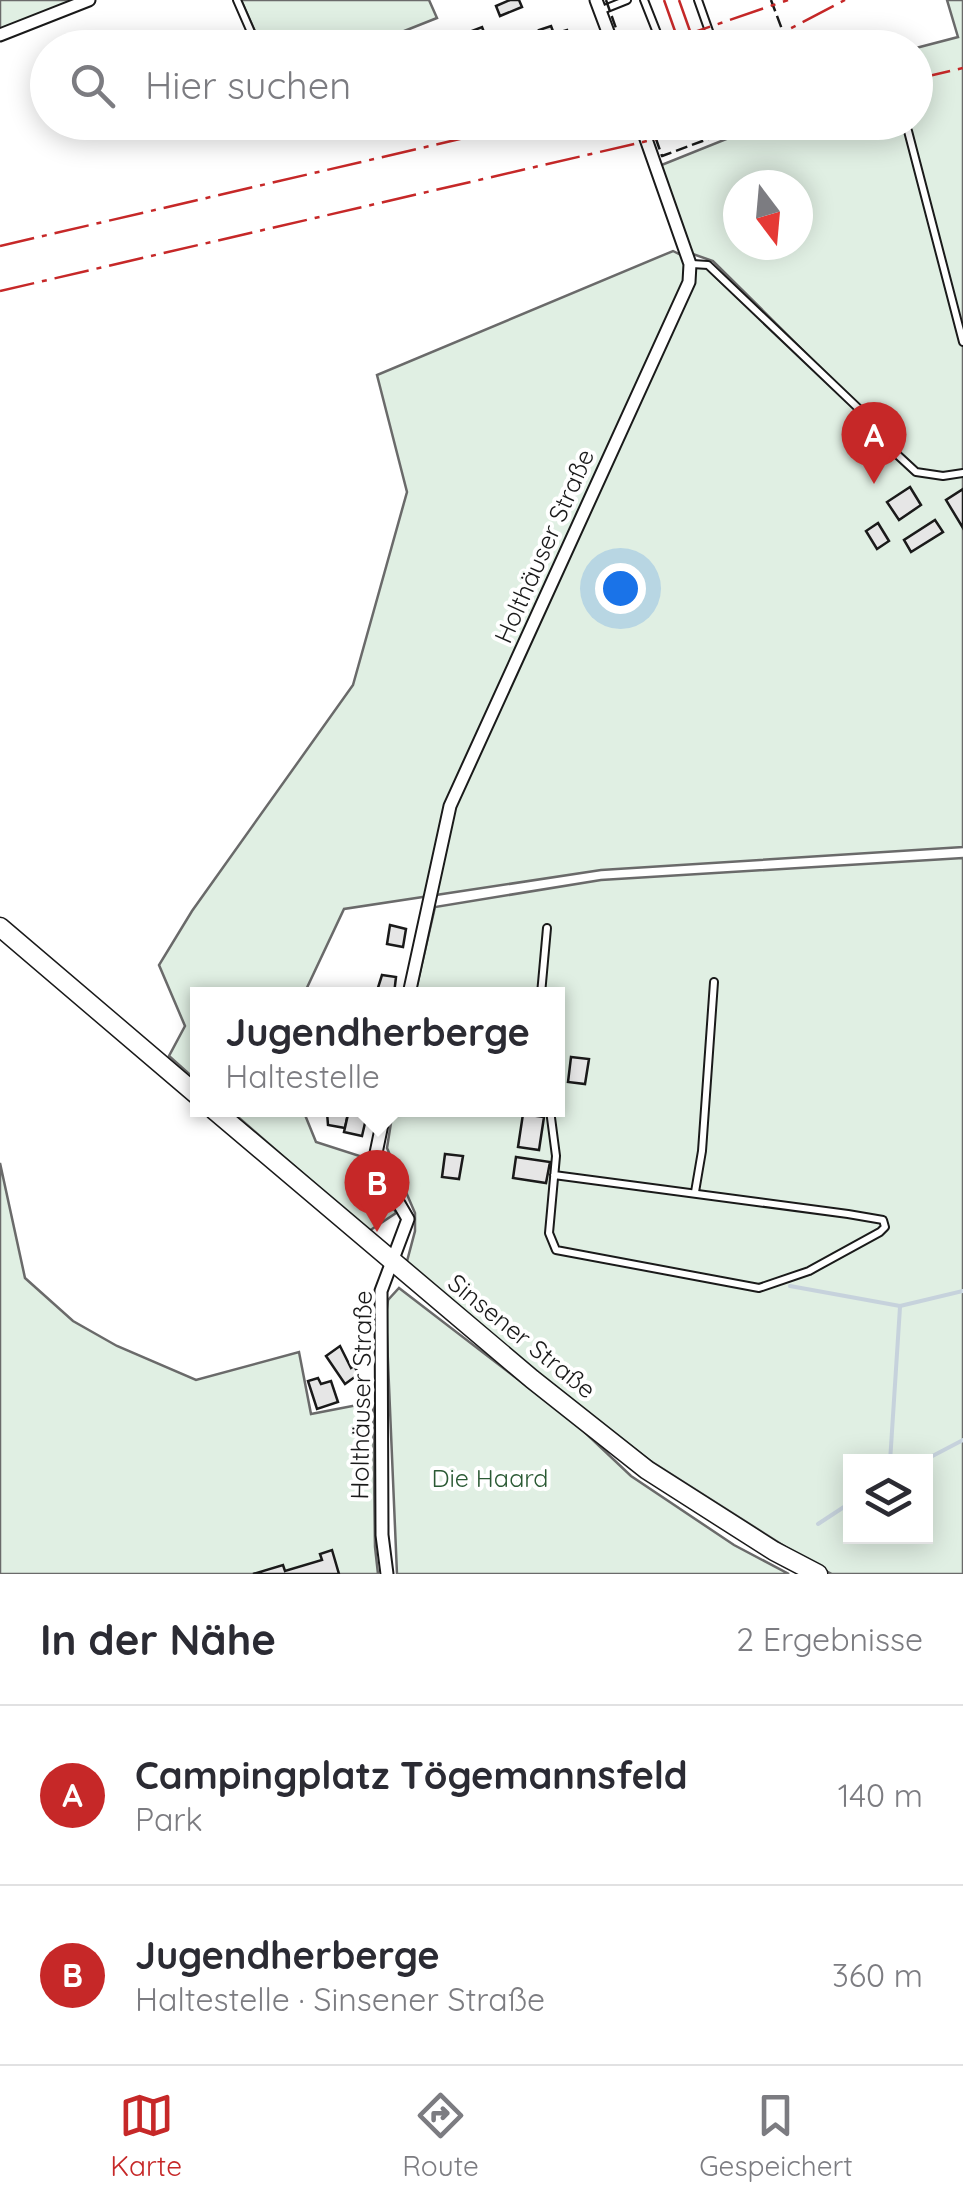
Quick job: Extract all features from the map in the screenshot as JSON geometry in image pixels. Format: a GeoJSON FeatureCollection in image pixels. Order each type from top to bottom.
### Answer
{"type":"FeatureCollection","features":[{"type":"Feature","properties":{"kind":"main road"},"geometry":{"type":"LineString","coordinates":[[0,927],[190,1089]]}},
{"type":"Feature","properties":{"kind":"main road","name":"Sinsener Straße"},"geometry":{"type":"LineString","coordinates":[[222,1117],[647,1470],[818,1574]]}},
{"type":"Feature","properties":{"kind":"street"},"geometry":{"type":"LineString","coordinates":[[0,35],[89,0]]}},
{"type":"Feature","properties":{"kind":"street"},"geometry":{"type":"LineString","coordinates":[[598,5],[607,30]]}},
{"type":"Feature","properties":{"kind":"street"},"geometry":{"type":"LineString","coordinates":[[646,140],[690,264]]}},
{"type":"Feature","properties":{"kind":"street","name":"Holthäuser Straße"},"geometry":{"type":"LineString","coordinates":[[411,987],[450,806],[688,282],[690,264]]}},
{"type":"Feature","properties":{"kind":"street","name":"Holthäuser Straße"},"geometry":{"type":"LineString","coordinates":[[384,1117],[376,1152],[384,1178],[408,1218],[381,1291],[382,1536],[387,1574]]}},
{"type":"Feature","properties":{"kind":"lane"},"geometry":{"type":"LineString","coordinates":[[237,0],[250,30]]}},
{"type":"Feature","properties":{"kind":"lane"},"geometry":{"type":"LineString","coordinates":[[598,5],[627,0]]}},
{"type":"Feature","properties":{"kind":"lane"},"geometry":{"type":"LineString","coordinates":[[644,0],[656,30]]}},
{"type":"Feature","properties":{"kind":"lane"},"geometry":{"type":"LineString","coordinates":[[698,0],[709,30]]}},
{"type":"Feature","properties":{"kind":"lane"},"geometry":{"type":"LineString","coordinates":[[910,140],[963,342]]}},
{"type":"Feature","properties":{"kind":"lane"},"geometry":{"type":"LineString","coordinates":[[690,264],[708,264],[858,408],[890,448],[916,472],[963,474]]}},
{"type":"Feature","properties":{"kind":"lane"},"geometry":{"type":"LineString","coordinates":[[543,987],[547,928]]}},
{"type":"Feature","properties":{"kind":"lane"},"geometry":{"type":"LineString","coordinates":[[695,1192],[702,1151],[714,982]]}},
{"type":"Feature","properties":{"kind":"lane"},"geometry":{"type":"LineString","coordinates":[[551,1117],[556,1156],[554,1175],[548,1232],[556,1250],[759,1288],[809,1271],[880,1232],[884,1226],[883,1220],[554,1175]]}},
{"type":"Feature","properties":{"kind":"green space"},"geometry":{"type":"Polygon","coordinates":[[[0,0],[84,0],[0,33],[0,0]]]}},
{"type":"Feature","properties":{"kind":"green space"},"geometry":{"type":"Polygon","coordinates":[[[241,0],[429,0],[437,18],[407,30],[254,30],[241,0]]]}},
{"type":"Feature","properties":{"kind":"green space"},"geometry":{"type":"Polygon","coordinates":[[[947,0],[963,0],[963,847],[601,870],[344,909],[307,987],[190,987],[190,1075],[169,1056],[185,1026],[159,965],[192,911],[353,685],[407,492],[377,375],[673,251],[705,267],[850,403],[852,399],[713,261],[687,252],[659,166],[724,140],[933,140],[933,44],[958,37],[947,0]]]}},
{"type":"Feature","properties":{"kind":"green space"},"geometry":{"type":"Polygon","coordinates":[[[963,858],[963,1574],[832,1574],[814,1565],[649,1460],[406,1265],[415,1231],[415,1213],[387,1148],[392,1117],[565,1117],[565,987],[417,987],[435,907],[601,880],[963,858]]]}},
{"type":"Feature","properties":{"kind":"green space"},"geometry":{"type":"Polygon","coordinates":[[[238,1117],[306,1117],[316,1142],[369,1159],[396,1213],[369,1231],[238,1117]]]}},
{"type":"Feature","properties":{"kind":"green space"},"geometry":{"type":"Polygon","coordinates":[[[0,1163],[25,1278],[73,1321],[117,1346],[196,1380],[299,1352],[311,1414],[373,1402],[378,1574],[0,1574],[0,1163]]]}},
{"type":"Feature","properties":{"kind":"green space","name":"Die Haard"},"geometry":{"type":"Polygon","coordinates":[[[399,1288],[576,1424],[631,1476],[734,1545],[789,1574],[397,1574],[386,1315],[388,1300],[399,1288]]]}},
{"type":"Feature","properties":{"kind":"building"},"geometry":{"type":"Polygon","coordinates":[[[519,0],[522,7],[500,16],[496,6],[519,0]]]}},
{"type":"Feature","properties":{"kind":"building"},"geometry":{"type":"Polygon","coordinates":[[[910,487],[921,505],[899,520],[887,502],[910,487]]]}},
{"type":"Feature","properties":{"kind":"building"},"geometry":{"type":"Polygon","coordinates":[[[963,489],[963,528],[946,500],[963,489]]]}},
{"type":"Feature","properties":{"kind":"building"},"geometry":{"type":"Polygon","coordinates":[[[935,520],[943,532],[911,552],[904,540],[935,520]]]}},
{"type":"Feature","properties":{"kind":"building"},"geometry":{"type":"Polygon","coordinates":[[[878,523],[889,541],[877,549],[866,531],[878,523]]]}},
{"type":"Feature","properties":{"kind":"building"},"geometry":{"type":"Polygon","coordinates":[[[390,925],[406,929],[403,947],[387,944],[390,925]]]}},
{"type":"Feature","properties":{"kind":"building"},"geometry":{"type":"Polygon","coordinates":[[[382,975],[396,977],[395,987],[378,987],[382,975]]]}},
{"type":"Feature","properties":{"kind":"building"},"geometry":{"type":"Polygon","coordinates":[[[571,1057],[589,1059],[585,1084],[568,1082],[571,1057]]]}},
{"type":"Feature","properties":{"kind":"building"},"geometry":{"type":"Polygon","coordinates":[[[327,1117],[347,1117],[345,1128],[328,1125],[327,1117]]]}},
{"type":"Feature","properties":{"kind":"building"},"geometry":{"type":"Polygon","coordinates":[[[347,1117],[366,1117],[362,1136],[344,1132],[347,1117]]]}},
{"type":"Feature","properties":{"kind":"building"},"geometry":{"type":"Polygon","coordinates":[[[523,1117],[544,1117],[539,1150],[518,1147],[523,1117]]]}},
{"type":"Feature","properties":{"kind":"building"},"geometry":{"type":"Polygon","coordinates":[[[445,1154],[463,1156],[459,1179],[442,1177],[445,1154]]]}},
{"type":"Feature","properties":{"kind":"building"},"geometry":{"type":"Polygon","coordinates":[[[516,1157],[550,1162],[546,1183],[513,1178],[516,1157]]]}},
{"type":"Feature","properties":{"kind":"building"},"geometry":{"type":"Polygon","coordinates":[[[340,1346],[351,1368],[354,1366],[359,1374],[345,1384],[326,1356],[340,1346]]]}},
{"type":"Feature","properties":{"kind":"building"},"geometry":{"type":"Polygon","coordinates":[[[318,1378],[321,1384],[331,1381],[338,1402],[317,1409],[308,1381],[318,1378]]]}},
{"type":"Feature","properties":{"kind":"building"},"geometry":{"type":"Polygon","coordinates":[[[332,1550],[339,1574],[253,1574],[283,1565],[285,1571],[322,1560],[320,1554],[332,1550]]]}},
{"type":"Feature","properties":{"kind":"waterway"},"geometry":{"type":"LineString","coordinates":[[790,1286],[900,1306],[963,1291]]}},
{"type":"Feature","properties":{"kind":"waterway"},"geometry":{"type":"LineString","coordinates":[[891,1454],[900,1307]]}},
{"type":"Feature","properties":{"kind":"waterway"},"geometry":{"type":"LineString","coordinates":[[933,1456],[963,1440]]}},
{"type":"Feature","properties":{"kind":"waterway"},"geometry":{"type":"LineString","coordinates":[[818,1524],[843,1508]]}},
{"type":"Feature","properties":{"kind":"fence"},"geometry":{"type":"LineString","coordinates":[[606,0],[617,30]]}},
{"type":"Feature","properties":{"kind":"fence"},"geometry":{"type":"LineString","coordinates":[[771,0],[782,30]]}},
{"type":"Feature","properties":{"kind":"fence"},"geometry":{"type":"LineString","coordinates":[[656,140],[662,156],[705,140]]}},
{"type":"Feature","properties":{"kind":"power"},"geometry":{"type":"LineString","coordinates":[[664,0],[675,30]]}},
{"type":"Feature","properties":{"kind":"power"},"geometry":{"type":"LineString","coordinates":[[679,0],[690,30]]}},
{"type":"Feature","properties":{"kind":"power"},"geometry":{"type":"LineString","coordinates":[[700,30],[788,0]]}},
{"type":"Feature","properties":{"kind":"power"},"geometry":{"type":"LineString","coordinates":[[788,30],[845,0]]}},
{"type":"Feature","properties":{"kind":"power"},"geometry":{"type":"LineString","coordinates":[[933,75],[963,68]]}},
{"type":"Feature","properties":{"kind":"power"},"geometry":{"type":"LineString","coordinates":[[0,246],[456,140]]}},
{"type":"Feature","properties":{"kind":"power"},"geometry":{"type":"LineString","coordinates":[[0,291],[651,140]]}},
{"type":"Feature","properties":{"kind":"place","name":"Campingplatz Tögemannsfeld"},"geometry":{"type":"Point","coordinates":[874,484]}},
{"type":"Feature","properties":{"kind":"place","name":"Jugendherberge"},"geometry":{"type":"Point","coordinates":[377,1232]}}]}
